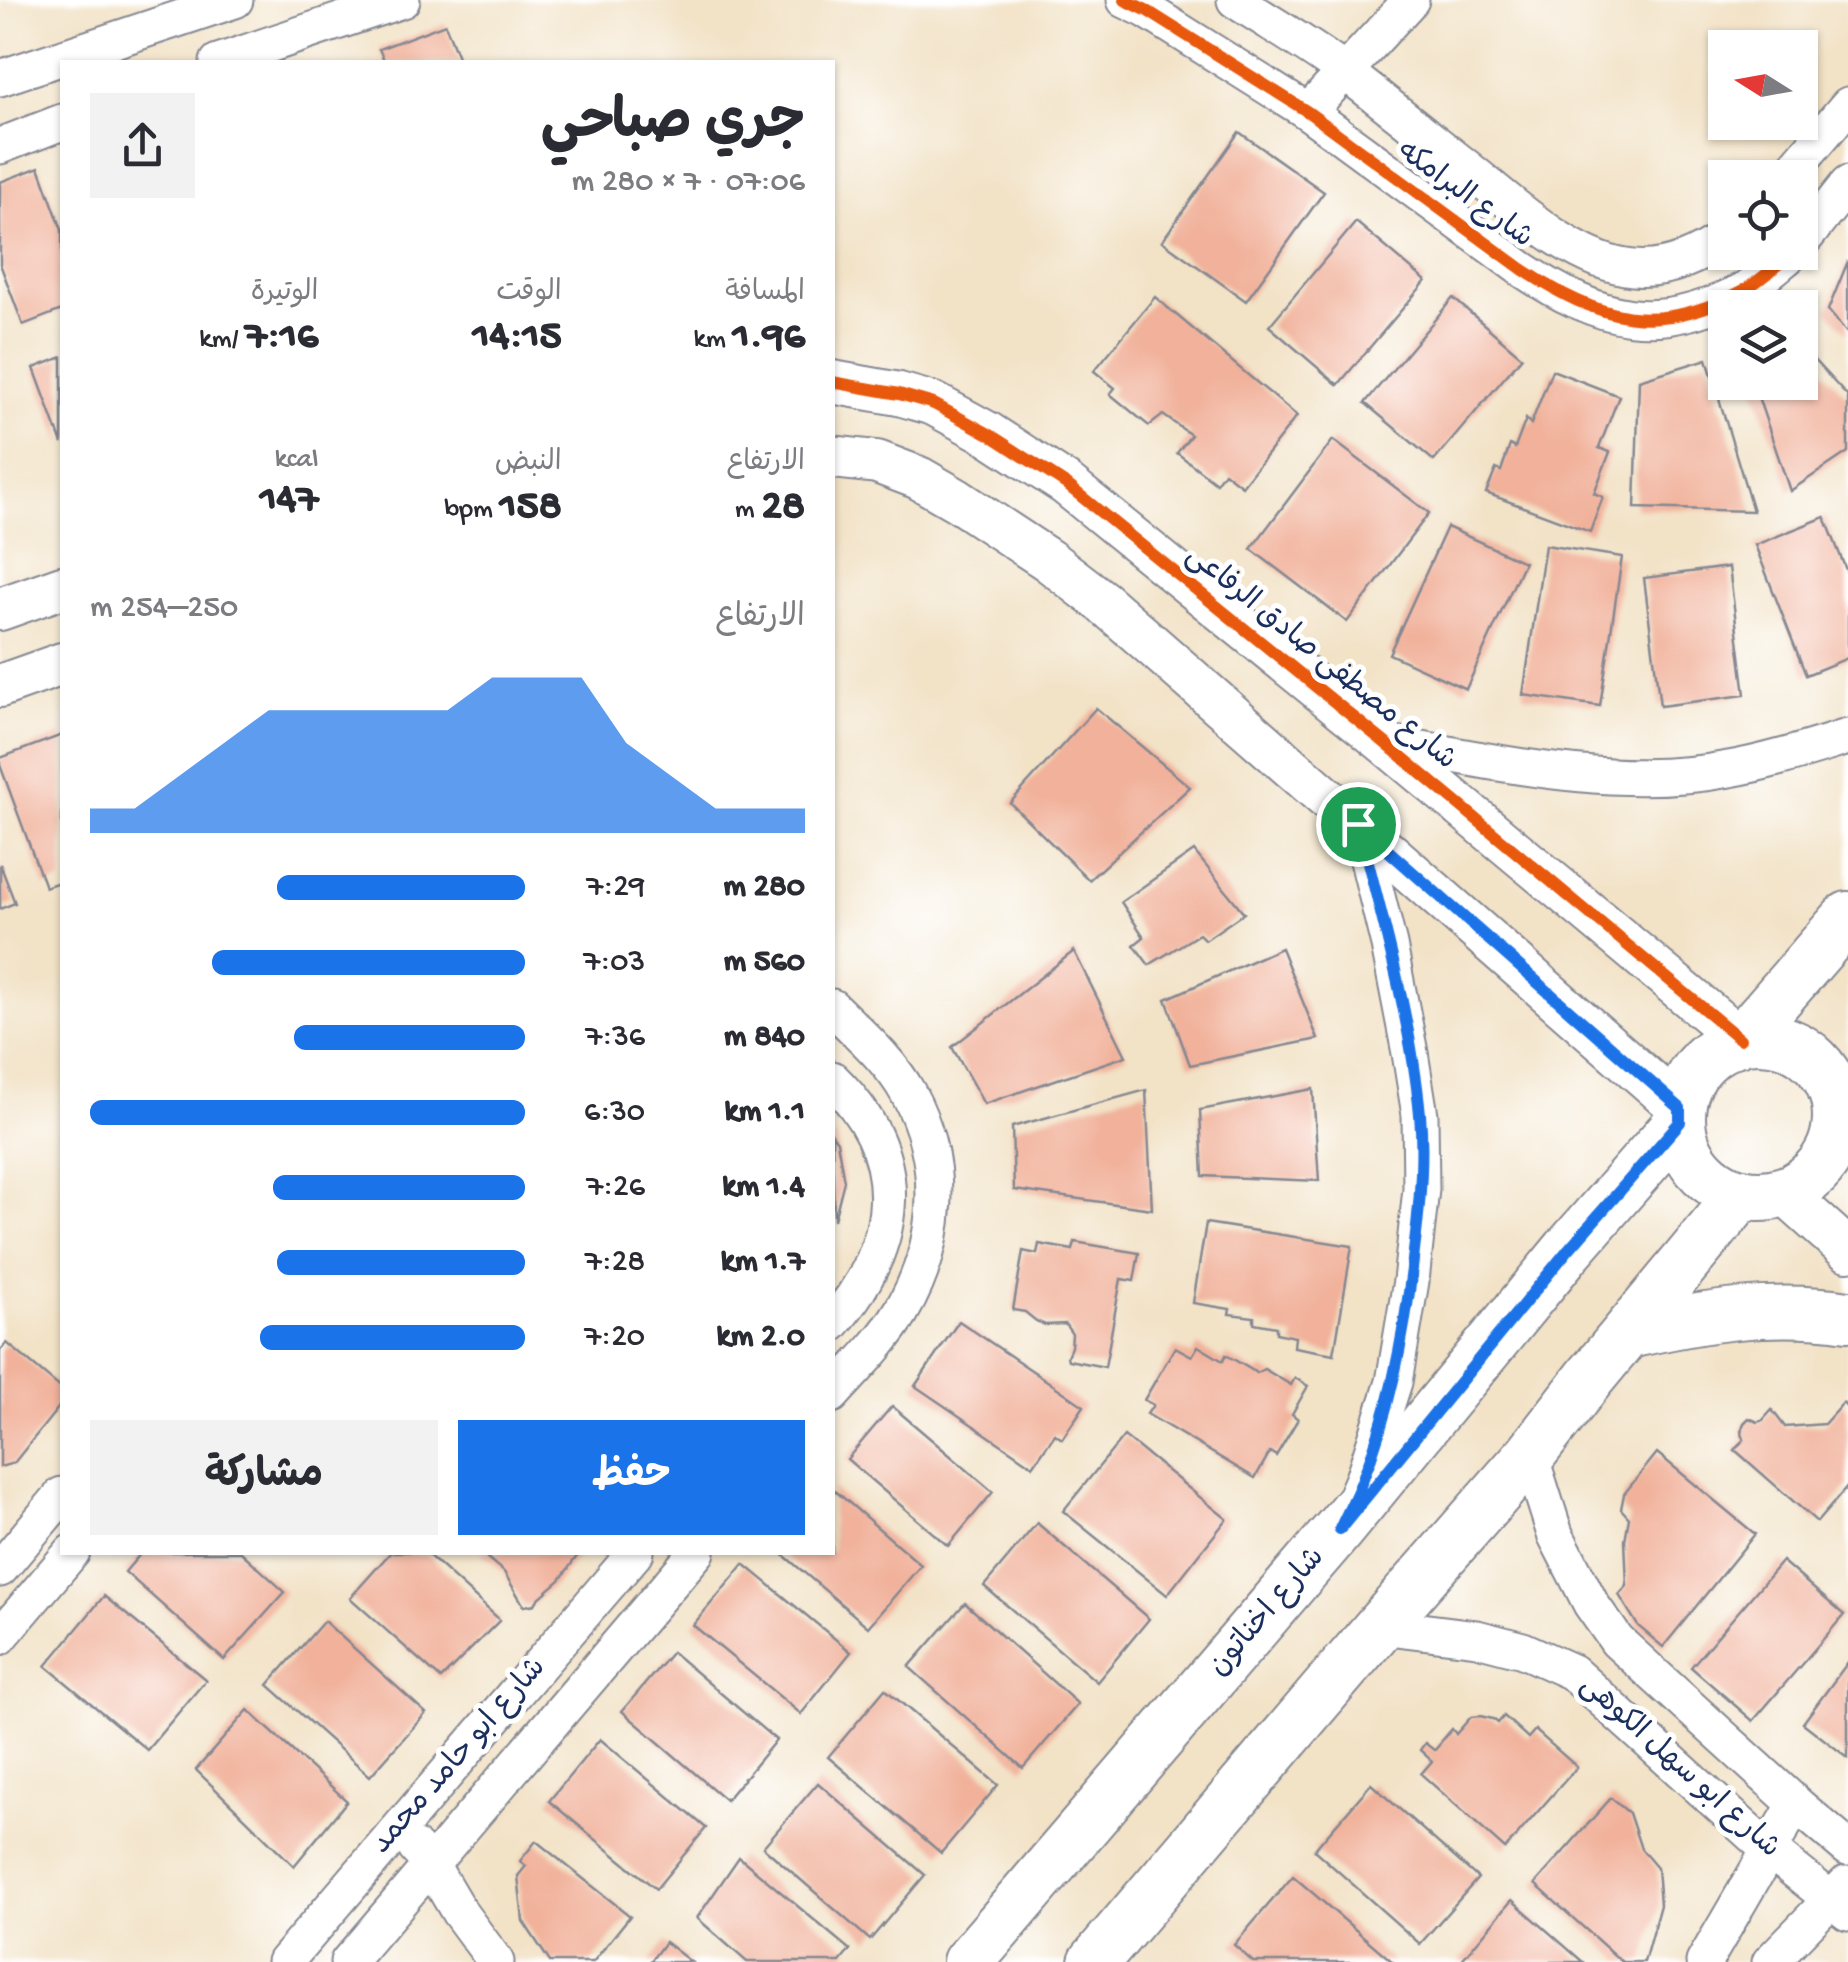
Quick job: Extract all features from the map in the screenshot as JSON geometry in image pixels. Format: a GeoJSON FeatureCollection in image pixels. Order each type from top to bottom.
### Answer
{"type":"FeatureCollection","features":[{"type":"Feature","properties":{"kind":"main road"},"geometry":{"type":"LineString","coordinates":[[1741,1039],[1848,917]]}},
{"type":"Feature","properties":{"kind":"main road"},"geometry":{"type":"LineString","coordinates":[[1770,1038],[1796,1046],[1818,1062],[1842,1101],[1834,1140],[1816,1172],[1800,1184],[1763,1194],[1723,1188],[1693,1161],[1684,1142],[1680,1116],[1685,1090],[1694,1072],[1722,1046],[1741,1039],[1770,1038]]}},
{"type":"Feature","properties":{"kind":"main road","name":"شارع اخناتون"},"geometry":{"type":"LineString","coordinates":[[968,1962],[1340,1529],[1680,1116]]}},
{"type":"Feature","properties":{"kind":"main road"},"geometry":{"type":"LineString","coordinates":[[1094,1962],[1530,1455],[1628,1334],[1763,1194]]}},
{"type":"Feature","properties":{"kind":"main road"},"geometry":{"type":"LineString","coordinates":[[1628,1334],[1692,1318],[1757,1312],[1848,1316]]}},
{"type":"Feature","properties":{"kind":"street"},"geometry":{"type":"LineString","coordinates":[[0,78],[226,2],[225,60],[402,0]]}},
{"type":"Feature","properties":{"kind":"street","name":"شارع البرامكه"},"geometry":{"type":"LineString","coordinates":[[1125,0],[1308,112],[1522,269],[1591,309],[1629,318],[1666,318],[1705,308],[1747,289],[1771,270]]}},
{"type":"Feature","properties":{"kind":"street","name":"شارع البرامكه"},"geometry":{"type":"LineString","coordinates":[[1235,0],[1346,72],[1530,218],[1576,248],[1603,261],[1632,268],[1661,267],[1708,247]]}},
{"type":"Feature","properties":{"kind":"street"},"geometry":{"type":"LineString","coordinates":[[1308,112],[1411,0]]}},
{"type":"Feature","properties":{"kind":"street"},"geometry":{"type":"LineString","coordinates":[[1801,160],[1848,105]]}},
{"type":"Feature","properties":{"kind":"street"},"geometry":{"type":"LineString","coordinates":[[0,146],[60,123]]}},
{"type":"Feature","properties":{"kind":"street"},"geometry":{"type":"LineString","coordinates":[[1818,222],[1848,184]]}},
{"type":"Feature","properties":{"kind":"street","name":"شارع مصطفى صادق الرفاعى"},"geometry":{"type":"LineString","coordinates":[[835,383],[934,404],[1066,484],[1741,1039]]}},
{"type":"Feature","properties":{"kind":"street"},"geometry":{"type":"LineString","coordinates":[[835,458],[877,462],[919,478],[1048,560],[1104,603],[1358,824],[1680,1116]]}},
{"type":"Feature","properties":{"kind":"street"},"geometry":{"type":"LineString","coordinates":[[0,609],[60,588]]}},
{"type":"Feature","properties":{"kind":"street"},"geometry":{"type":"LineString","coordinates":[[0,686],[60,665]]}},
{"type":"Feature","properties":{"kind":"street"},"geometry":{"type":"LineString","coordinates":[[1384,742],[1530,766],[1638,776],[1726,770],[1848,737]]}},
{"type":"Feature","properties":{"kind":"street"},"geometry":{"type":"LineString","coordinates":[[1340,1529],[1363,1479],[1394,1382],[1422,1190],[1420,1115],[1410,1052],[1389,944],[1358,824]]}},
{"type":"Feature","properties":{"kind":"street"},"geometry":{"type":"LineString","coordinates":[[835,1010],[908,1091],[928,1138],[936,1190],[933,1223],[920,1271],[900,1313],[835,1391]]}},
{"type":"Feature","properties":{"kind":"street"},"geometry":{"type":"LineString","coordinates":[[835,1082],[865,1117],[882,1156],[889,1195],[883,1240],[866,1280],[835,1320]]}},
{"type":"Feature","properties":{"kind":"street"},"geometry":{"type":"LineString","coordinates":[[1763,1194],[1848,1250]]}},
{"type":"Feature","properties":{"kind":"street","name":"شارع ابو سهل الكوهى"},"geometry":{"type":"LineString","coordinates":[[1530,1455],[1554,1534],[1591,1604],[1616,1640],[1848,1848]]}},
{"type":"Feature","properties":{"kind":"street"},"geometry":{"type":"LineString","coordinates":[[0,1569],[60,1497]]}},
{"type":"Feature","properties":{"kind":"street"},"geometry":{"type":"LineString","coordinates":[[0,1637],[69,1555]]}},
{"type":"Feature","properties":{"kind":"street","name":"شارع ابو حامد محمد"},"geometry":{"type":"LineString","coordinates":[[295,1951],[633,1555]]}},
{"type":"Feature","properties":{"kind":"street","name":"شارع ابو حامد محمد"},"geometry":{"type":"LineString","coordinates":[[350,1961],[694,1555]]}},
{"type":"Feature","properties":{"kind":"street","name":"شارع ابو سهل الكوهى"},"geometry":{"type":"LineString","coordinates":[[1380,1626],[1477,1638],[1523,1650],[1572,1672],[1768,1849],[1843,1898]]}},
{"type":"Feature","properties":{"kind":"street"},"geometry":{"type":"LineString","coordinates":[[1704,1962],[1796,1804]]}},
{"type":"Feature","properties":{"kind":"street"},"geometry":{"type":"LineString","coordinates":[[398,1829],[430,1863],[459,1912],[496,1962]]}},
{"type":"Feature","properties":{"kind":"street"},"geometry":{"type":"LineString","coordinates":[[1770,1962],[1843,1898]]}},
{"type":"Feature","properties":{"kind":"street"},"geometry":{"type":"LineString","coordinates":[[295,1951],[350,1961]]}},
{"type":"Feature","properties":{"kind":"building"},"geometry":{"type":"Polygon","coordinates":[[[445,24],[459,60],[384,60],[379,49],[445,24]]]}},
{"type":"Feature","properties":{"kind":"building"},"geometry":{"type":"Polygon","coordinates":[[[1239,132],[1324,192],[1246,301],[1162,241],[1239,132]]]}},
{"type":"Feature","properties":{"kind":"building"},"geometry":{"type":"Polygon","coordinates":[[[39,167],[60,225],[60,311],[23,325],[0,264],[0,182],[39,167]]]}},
{"type":"Feature","properties":{"kind":"building"},"geometry":{"type":"Polygon","coordinates":[[[1356,222],[1426,281],[1338,385],[1269,326],[1356,222]]]}},
{"type":"Feature","properties":{"kind":"building"},"geometry":{"type":"Polygon","coordinates":[[[1848,261],[1848,334],[1828,310],[1848,261]]]}},
{"type":"Feature","properties":{"kind":"building"},"geometry":{"type":"Polygon","coordinates":[[[1155,297],[1297,416],[1242,486],[1224,472],[1216,483],[1177,453],[1191,435],[1163,415],[1149,426],[1110,394],[1115,388],[1094,371],[1155,297]]]}},
{"type":"Feature","properties":{"kind":"building"},"geometry":{"type":"Polygon","coordinates":[[[1453,298],[1522,357],[1434,461],[1365,403],[1453,298]]]}},
{"type":"Feature","properties":{"kind":"building"},"geometry":{"type":"Polygon","coordinates":[[[60,358],[60,439],[34,368],[60,358]]]}},
{"type":"Feature","properties":{"kind":"building"},"geometry":{"type":"Polygon","coordinates":[[[1707,359],[1708,400],[1719,400],[1753,511],[1635,508],[1639,380],[1707,359]]]}},
{"type":"Feature","properties":{"kind":"building"},"geometry":{"type":"Polygon","coordinates":[[[1818,364],[1848,397],[1848,452],[1790,491],[1759,400],[1818,400],[1818,364]]]}},
{"type":"Feature","properties":{"kind":"building"},"geometry":{"type":"Polygon","coordinates":[[[1552,370],[1619,396],[1599,448],[1610,452],[1594,493],[1603,497],[1590,532],[1486,493],[1496,469],[1501,471],[1510,445],[1515,448],[1526,419],[1531,424],[1552,370]]]}},
{"type":"Feature","properties":{"kind":"building"},"geometry":{"type":"Polygon","coordinates":[[[1333,440],[1429,513],[1347,622],[1251,549],[1333,440]]]}},
{"type":"Feature","properties":{"kind":"building"},"geometry":{"type":"Polygon","coordinates":[[[1825,517],[1848,575],[1848,658],[1806,675],[1755,545],[1825,517]]]}},
{"type":"Feature","properties":{"kind":"building"},"geometry":{"type":"Polygon","coordinates":[[[1447,527],[1524,562],[1466,689],[1389,654],[1447,527]]]}},
{"type":"Feature","properties":{"kind":"building"},"geometry":{"type":"Polygon","coordinates":[[[1545,545],[1622,557],[1600,706],[1523,695],[1545,545]]]}},
{"type":"Feature","properties":{"kind":"building"},"geometry":{"type":"Polygon","coordinates":[[[1729,567],[1745,695],[1660,706],[1644,578],[1729,567]]]}},
{"type":"Feature","properties":{"kind":"building"},"geometry":{"type":"Polygon","coordinates":[[[1096,708],[1190,787],[1089,880],[1010,803],[1096,708]]]}},
{"type":"Feature","properties":{"kind":"building"},"geometry":{"type":"Polygon","coordinates":[[[60,736],[60,882],[45,887],[0,758],[60,736]]]}},
{"type":"Feature","properties":{"kind":"building"},"geometry":{"type":"Polygon","coordinates":[[[1194,851],[1244,913],[1205,940],[1199,934],[1149,965],[1134,945],[1144,937],[1121,902],[1194,851]]]}},
{"type":"Feature","properties":{"kind":"building"},"geometry":{"type":"Polygon","coordinates":[[[0,864],[15,903],[0,909],[0,864]]]}},
{"type":"Feature","properties":{"kind":"building"},"geometry":{"type":"Polygon","coordinates":[[[1281,948],[1318,1039],[1190,1065],[1166,999],[1281,948]]]}},
{"type":"Feature","properties":{"kind":"building"},"geometry":{"type":"Polygon","coordinates":[[[1074,951],[1126,1056],[984,1104],[952,1047],[1074,951]]]}},
{"type":"Feature","properties":{"kind":"building"},"geometry":{"type":"Polygon","coordinates":[[[1313,1089],[1319,1181],[1203,1176],[1200,1110],[1313,1089]]]}},
{"type":"Feature","properties":{"kind":"building"},"geometry":{"type":"Polygon","coordinates":[[[1146,1090],[1152,1209],[1014,1190],[1012,1127],[1146,1090]]]}},
{"type":"Feature","properties":{"kind":"building"},"geometry":{"type":"Polygon","coordinates":[[[835,1138],[837,1141],[844,1181],[835,1216],[835,1138]]]}},
{"type":"Feature","properties":{"kind":"building"},"geometry":{"type":"Polygon","coordinates":[[[1206,1223],[1352,1246],[1334,1354],[1294,1347],[1295,1337],[1276,1333],[1276,1327],[1254,1323],[1254,1317],[1193,1303],[1206,1223]]]}},
{"type":"Feature","properties":{"kind":"building"},"geometry":{"type":"Polygon","coordinates":[[[1075,1242],[1139,1253],[1134,1281],[1121,1279],[1105,1367],[1068,1360],[1072,1334],[1065,1324],[1045,1325],[1025,1312],[1013,1310],[1023,1251],[1037,1254],[1039,1244],[1073,1250],[1075,1242]]]}},
{"type":"Feature","properties":{"kind":"building"},"geometry":{"type":"Polygon","coordinates":[[[959,1321],[1084,1406],[1062,1439],[1055,1434],[1033,1466],[915,1386],[959,1321]]]}},
{"type":"Feature","properties":{"kind":"building"},"geometry":{"type":"Polygon","coordinates":[[[7,1343],[60,1387],[60,1406],[14,1463],[0,1467],[0,1351],[7,1343]]]}},
{"type":"Feature","properties":{"kind":"building"},"geometry":{"type":"Polygon","coordinates":[[[1198,1346],[1223,1361],[1226,1355],[1257,1373],[1264,1369],[1291,1385],[1295,1378],[1308,1386],[1292,1414],[1298,1419],[1276,1456],[1270,1452],[1255,1478],[1147,1414],[1153,1405],[1144,1400],[1175,1347],[1192,1356],[1198,1346]]]}},
{"type":"Feature","properties":{"kind":"building"},"geometry":{"type":"Polygon","coordinates":[[[1843,1403],[1848,1409],[1848,1486],[1817,1522],[1735,1450],[1744,1439],[1741,1431],[1749,1418],[1762,1421],[1772,1410],[1785,1427],[1824,1424],[1843,1403]]]}},
{"type":"Feature","properties":{"kind":"building"},"geometry":{"type":"Polygon","coordinates":[[[892,1406],[993,1492],[948,1546],[847,1459],[892,1406]]]}},
{"type":"Feature","properties":{"kind":"building"},"geometry":{"type":"Polygon","coordinates":[[[1124,1436],[1227,1519],[1167,1595],[1063,1511],[1124,1436]]]}},
{"type":"Feature","properties":{"kind":"building"},"geometry":{"type":"Polygon","coordinates":[[[1657,1453],[1755,1534],[1663,1647],[1638,1626],[1619,1595],[1627,1586],[1625,1540],[1629,1518],[1621,1509],[1624,1494],[1657,1453]]]}},
{"type":"Feature","properties":{"kind":"building"},"geometry":{"type":"Polygon","coordinates":[[[835,1491],[921,1565],[868,1627],[784,1555],[835,1555],[835,1491]]]}},
{"type":"Feature","properties":{"kind":"building"},"geometry":{"type":"Polygon","coordinates":[[[1037,1523],[1149,1619],[1097,1682],[984,1586],[1037,1523]]]}},
{"type":"Feature","properties":{"kind":"building"},"geometry":{"type":"Polygon","coordinates":[[[139,1555],[244,1555],[285,1592],[224,1660],[125,1572],[139,1555]]]}},
{"type":"Feature","properties":{"kind":"building"},"geometry":{"type":"Polygon","coordinates":[[[388,1555],[428,1555],[500,1620],[441,1679],[350,1598],[388,1555]]]}},
{"type":"Feature","properties":{"kind":"building"},"geometry":{"type":"Polygon","coordinates":[[[484,1555],[578,1555],[560,1580],[535,1604],[524,1606],[504,1572],[484,1555]]]}},
{"type":"Feature","properties":{"kind":"building"},"geometry":{"type":"Polygon","coordinates":[[[1782,1561],[1844,1615],[1753,1721],[1691,1667],[1782,1561]]]}},
{"type":"Feature","properties":{"kind":"building"},"geometry":{"type":"Polygon","coordinates":[[[744,1564],[851,1652],[801,1714],[693,1625],[744,1564]]]}},
{"type":"Feature","properties":{"kind":"building"},"geometry":{"type":"Polygon","coordinates":[[[104,1596],[206,1680],[147,1750],[46,1666],[104,1596]]]}},
{"type":"Feature","properties":{"kind":"building"},"geometry":{"type":"Polygon","coordinates":[[[965,1603],[1078,1704],[1023,1768],[909,1667],[965,1603]]]}},
{"type":"Feature","properties":{"kind":"building"},"geometry":{"type":"Polygon","coordinates":[[[324,1621],[426,1713],[370,1776],[268,1685],[324,1621]]]}},
{"type":"Feature","properties":{"kind":"building"},"geometry":{"type":"Polygon","coordinates":[[[672,1652],[776,1740],[726,1800],[622,1711],[672,1652]]]}},
{"type":"Feature","properties":{"kind":"building"},"geometry":{"type":"Polygon","coordinates":[[[1848,1662],[1848,1758],[1803,1723],[1848,1662]]]}},
{"type":"Feature","properties":{"kind":"building"},"geometry":{"type":"Polygon","coordinates":[[[885,1689],[998,1785],[941,1853],[828,1757],[885,1689]]]}},
{"type":"Feature","properties":{"kind":"building"},"geometry":{"type":"Polygon","coordinates":[[[248,1710],[347,1801],[294,1866],[196,1770],[248,1710]]]}},
{"type":"Feature","properties":{"kind":"building"},"geometry":{"type":"Polygon","coordinates":[[[1504,1716],[1528,1738],[1535,1730],[1577,1767],[1505,1849],[1421,1774],[1432,1761],[1420,1750],[1425,1743],[1434,1750],[1452,1729],[1456,1734],[1471,1717],[1498,1723],[1504,1716]]]}},
{"type":"Feature","properties":{"kind":"building"},"geometry":{"type":"Polygon","coordinates":[[[600,1739],[706,1828],[656,1889],[549,1801],[600,1739]]]}},
{"type":"Feature","properties":{"kind":"building"},"geometry":{"type":"Polygon","coordinates":[[[818,1783],[925,1875],[870,1940],[763,1847],[818,1783]]]}},
{"type":"Feature","properties":{"kind":"building"},"geometry":{"type":"Polygon","coordinates":[[[1371,1784],[1478,1878],[1420,1944],[1314,1850],[1371,1784]]]}},
{"type":"Feature","properties":{"kind":"building"},"geometry":{"type":"Polygon","coordinates":[[[1611,1798],[1629,1813],[1641,1849],[1657,1868],[1660,1905],[1644,1962],[1622,1962],[1535,1884],[1611,1798]]]}},
{"type":"Feature","properties":{"kind":"building"},"geometry":{"type":"Polygon","coordinates":[[[536,1841],[630,1916],[593,1962],[550,1962],[523,1921],[518,1876],[526,1866],[520,1861],[536,1841]]]}},
{"type":"Feature","properties":{"kind":"building"},"geometry":{"type":"Polygon","coordinates":[[[739,1857],[850,1950],[840,1962],[747,1962],[697,1918],[739,1857]]]}},
{"type":"Feature","properties":{"kind":"building"},"geometry":{"type":"Polygon","coordinates":[[[1293,1876],[1393,1962],[1253,1962],[1234,1945],[1293,1876]]]}},
{"type":"Feature","properties":{"kind":"building"},"geometry":{"type":"Polygon","coordinates":[[[1512,1900],[1583,1962],[1460,1962],[1512,1900]]]}},
{"type":"Feature","properties":{"kind":"building"},"geometry":{"type":"Polygon","coordinates":[[[665,1942],[691,1962],[650,1962],[665,1942]]]}},
{"type":"Feature","properties":{"kind":"cycle path"},"geometry":{"type":"LineString","coordinates":[[1125,0],[1308,112],[1522,269],[1577,301],[1630,317],[1684,314],[1744,290],[1771,270]]}},
{"type":"Feature","properties":{"kind":"cycle path"},"geometry":{"type":"LineString","coordinates":[[835,383],[934,404],[1066,484],[1740,1039]]}},
{"type":"Feature","properties":{"kind":"cycle path"},"geometry":{"type":"LineString","coordinates":[[1339,1529],[1363,1479],[1394,1382],[1421,1189],[1420,1115],[1410,1053],[1359,824]]}},
{"type":"Feature","properties":{"kind":"route"},"geometry":{"type":"LineString","coordinates":[[1358,824],[1680,1108],[1680,1122],[1568,1250],[1340,1529],[1363,1479],[1394,1382],[1422,1190],[1420,1115],[1410,1052],[1389,944],[1358,824]]}}]}
